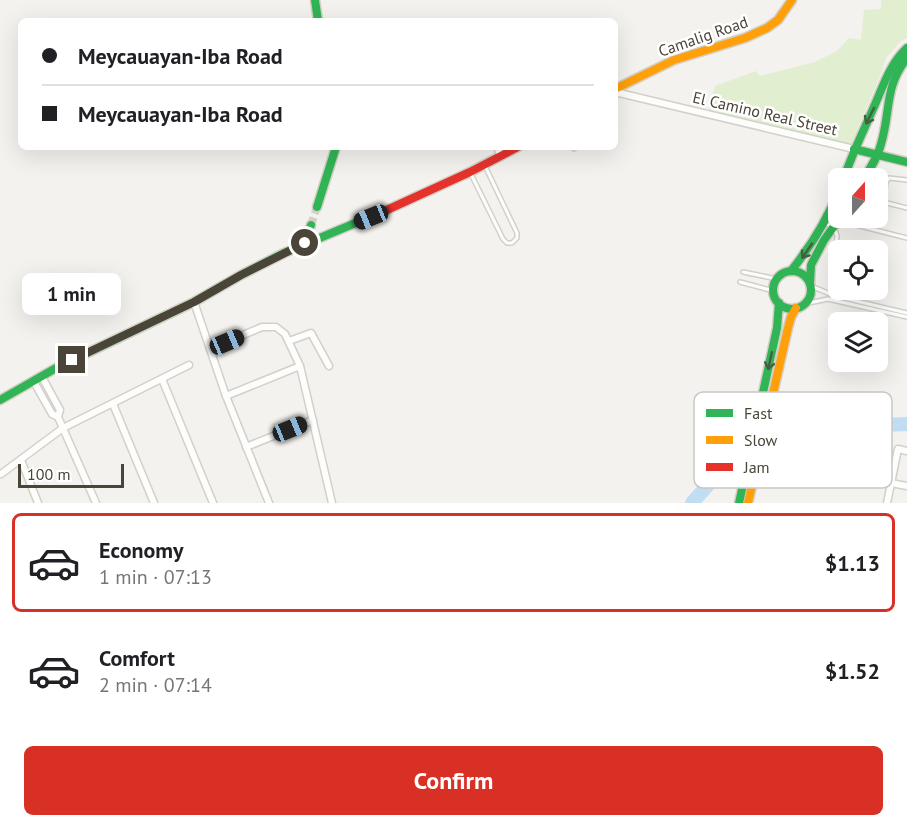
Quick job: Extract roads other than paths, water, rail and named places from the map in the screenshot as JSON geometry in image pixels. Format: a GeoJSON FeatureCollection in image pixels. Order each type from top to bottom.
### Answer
{"type":"FeatureCollection","features":[{"type":"Feature","properties":{"kind":"street"},"geometry":{"type":"LineString","coordinates":[[315,0],[318,18]]}},
{"type":"Feature","properties":{"kind":"street","name":"Camalig Road"},"geometry":{"type":"LineString","coordinates":[[618,89],[665,63],[740,39],[774,25],[792,0]]}},
{"type":"Feature","properties":{"kind":"street"},"geometry":{"type":"LineString","coordinates":[[847,168],[876,104],[887,72],[896,58],[907,48]]}},
{"type":"Feature","properties":{"kind":"street"},"geometry":{"type":"LineString","coordinates":[[870,168],[878,155],[884,132],[891,86],[899,67],[907,58]]}},
{"type":"Feature","properties":{"kind":"street","name":"El Camino Real Street"},"geometry":{"type":"LineString","coordinates":[[618,92],[907,162]]}},
{"type":"Feature","properties":{"kind":"street"},"geometry":{"type":"LineString","coordinates":[[317,207],[335,150]]}},
{"type":"Feature","properties":{"kind":"street"},"geometry":{"type":"LineString","coordinates":[[498,150],[501,157]]}},
{"type":"Feature","properties":{"kind":"street"},"geometry":{"type":"LineString","coordinates":[[0,400],[305,243],[371,217],[513,150]]}},
{"type":"Feature","properties":{"kind":"street"},"geometry":{"type":"LineString","coordinates":[[800,306],[787,308],[779,303],[774,296],[777,279],[791,271],[807,253],[828,215]]}},
{"type":"Feature","properties":{"kind":"street"},"geometry":{"type":"LineString","coordinates":[[305,243],[311,225]]}},
{"type":"Feature","properties":{"kind":"street"},"geometry":{"type":"LineString","coordinates":[[771,392],[788,328],[800,306],[810,297],[811,265],[832,228]]}},
{"type":"Feature","properties":{"kind":"street"},"geometry":{"type":"LineString","coordinates":[[791,271],[804,275],[810,285]]}},
{"type":"Feature","properties":{"kind":"street"},"geometry":{"type":"LineString","coordinates":[[194,302],[226,396],[268,503]]}},
{"type":"Feature","properties":{"kind":"street"},"geometry":{"type":"LineString","coordinates":[[766,392],[779,303]]}},
{"type":"Feature","properties":{"kind":"street"},"geometry":{"type":"LineString","coordinates":[[210,349],[262,327],[276,327],[285,334],[300,366],[332,503]]}},
{"type":"Feature","properties":{"kind":"street"},"geometry":{"type":"LineString","coordinates":[[289,341],[311,333],[329,366]]}},
{"type":"Feature","properties":{"kind":"street"},"geometry":{"type":"LineString","coordinates":[[1,474],[63,428],[189,365]]}},
{"type":"Feature","properties":{"kind":"street"},"geometry":{"type":"LineString","coordinates":[[226,396],[300,366]]}},
{"type":"Feature","properties":{"kind":"street"},"geometry":{"type":"LineString","coordinates":[[38,379],[52,395],[60,410],[58,417]]}},
{"type":"Feature","properties":{"kind":"street"},"geometry":{"type":"LineString","coordinates":[[38,379],[44,399],[52,414],[58,417],[96,503]]}},
{"type":"Feature","properties":{"kind":"street"},"geometry":{"type":"LineString","coordinates":[[162,379],[213,503]]}},
{"type":"Feature","properties":{"kind":"street"},"geometry":{"type":"LineString","coordinates":[[44,399],[52,395]]}},
{"type":"Feature","properties":{"kind":"street"},"geometry":{"type":"LineString","coordinates":[[113,404],[154,503]]}},
{"type":"Feature","properties":{"kind":"street"},"geometry":{"type":"LineString","coordinates":[[246,447],[313,420]]}},
{"type":"Feature","properties":{"kind":"street"},"geometry":{"type":"LineString","coordinates":[[892,478],[898,449],[907,451]]}},
{"type":"Feature","properties":{"kind":"street"},"geometry":{"type":"LineString","coordinates":[[21,460],[38,503]]}},
{"type":"Feature","properties":{"kind":"street"},"geometry":{"type":"LineString","coordinates":[[892,483],[907,486]]}},
{"type":"Feature","properties":{"kind":"street"},"geometry":{"type":"LineString","coordinates":[[739,503],[744,488]]}},
{"type":"Feature","properties":{"kind":"street"},"geometry":{"type":"LineString","coordinates":[[748,503],[749,488]]}},
{"type":"Feature","properties":{"kind":"street"},"geometry":{"type":"LineString","coordinates":[[887,503],[890,488]]}},
{"type":"Feature","properties":{"kind":"lane"},"geometry":{"type":"LineString","coordinates":[[470,172],[503,240],[507,243],[514,242],[517,233],[485,165]]}},
{"type":"Feature","properties":{"kind":"lane"},"geometry":{"type":"LineString","coordinates":[[888,179],[907,180]]}},
{"type":"Feature","properties":{"kind":"lane"},"geometry":{"type":"LineString","coordinates":[[888,203],[907,208]]}},
{"type":"Feature","properties":{"kind":"lane"},"geometry":{"type":"LineString","coordinates":[[824,222],[828,224]]}},
{"type":"Feature","properties":{"kind":"lane"},"geometry":{"type":"LineString","coordinates":[[868,228],[907,238]]}},
{"type":"Feature","properties":{"kind":"lane"},"geometry":{"type":"LineString","coordinates":[[743,272],[777,279]]}},
{"type":"Feature","properties":{"kind":"lane"},"geometry":{"type":"LineString","coordinates":[[740,282],[774,291]]}},
{"type":"Feature","properties":{"kind":"lane"},"geometry":{"type":"LineString","coordinates":[[810,285],[828,294]]}},
{"type":"Feature","properties":{"kind":"lane"},"geometry":{"type":"LineString","coordinates":[[800,306],[828,299]]}},
{"type":"Feature","properties":{"kind":"lane"},"geometry":{"type":"LineString","coordinates":[[846,300],[907,315]]}},
{"type":"Feature","properties":{"kind":"waterway"},"geometry":{"type":"LineString","coordinates":[[892,425],[907,424]]}},
{"type":"Feature","properties":{"kind":"waterway"},"geometry":{"type":"LineString","coordinates":[[692,503],[705,488]]}},
{"type":"Feature","properties":{"kind":"tunnel"},"geometry":{"type":"LineString","coordinates":[[311,225],[317,207]]}}]}
